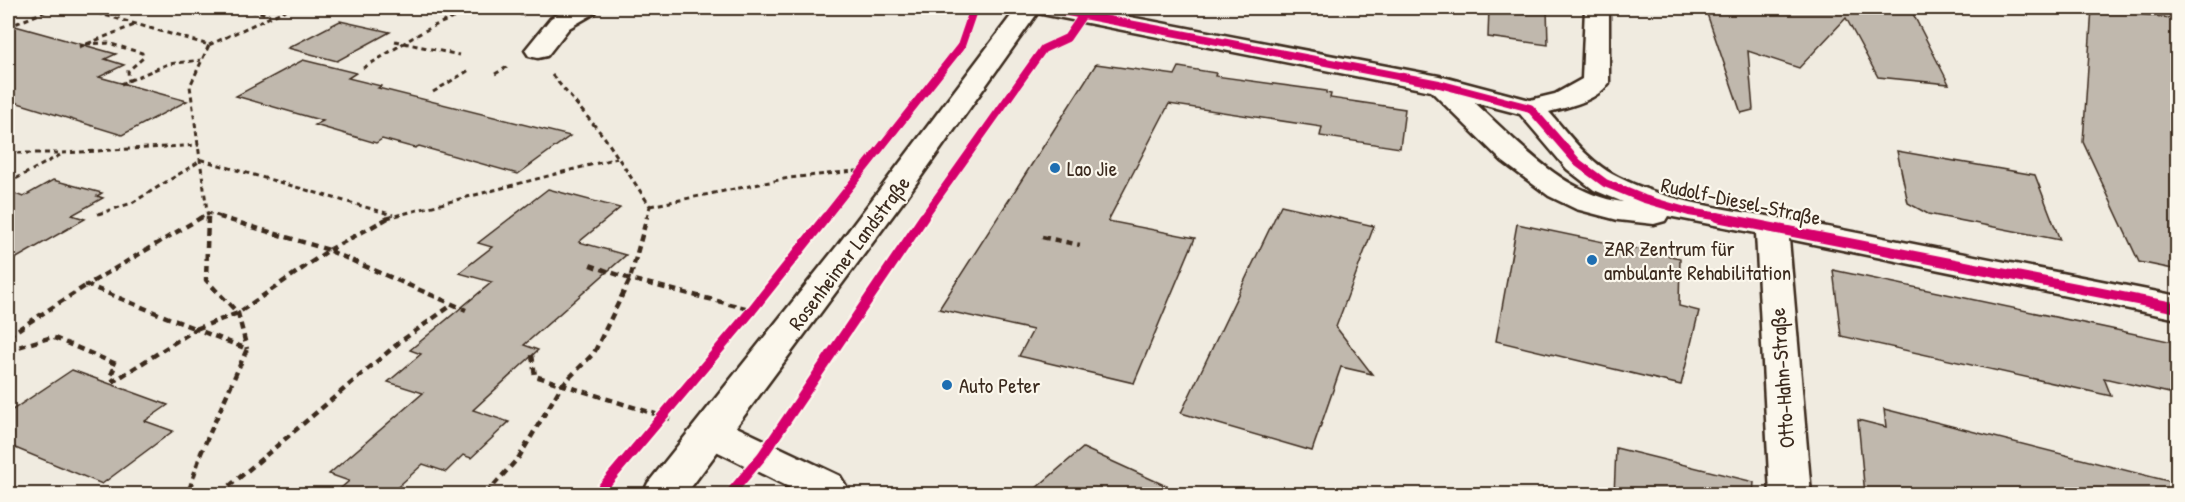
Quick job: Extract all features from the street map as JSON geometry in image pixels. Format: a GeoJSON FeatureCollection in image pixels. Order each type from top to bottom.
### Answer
{"type":"FeatureCollection","features":[{"type":"Feature","properties":{"kind":"street"},"geometry":{"type":"LineString","coordinates":[[538,50],[560,24],[586,8]]}},
{"type":"Feature","properties":{"kind":"street","name":"Rosenheimer Landstraße"},"geometry":{"type":"LineString","coordinates":[[663,495],[800,321],[1029,8]]}},
{"type":"Feature","properties":{"kind":"street"},"geometry":{"type":"LineString","coordinates":[[1047,8],[1439,84],[1530,108],[1564,100],[1595,83],[1597,8]]}},
{"type":"Feature","properties":{"kind":"street","name":"Rudolf-Diesel-Straße"},"geometry":{"type":"LineString","coordinates":[[1439,84],[1533,173],[1569,196],[1602,208],[1629,213],[1689,212]]}},
{"type":"Feature","properties":{"kind":"street","name":"Rudolf-Diesel-Straße"},"geometry":{"type":"LineString","coordinates":[[1530,108],[1578,163],[1605,183],[1644,199],[1689,212],[1772,226],[2178,308]]}},
{"type":"Feature","properties":{"kind":"street","name":"Otto-Hahn-Straße"},"geometry":{"type":"LineString","coordinates":[[1772,226],[1790,495]]}},
{"type":"Feature","properties":{"kind":"street"},"geometry":{"type":"LineString","coordinates":[[712,432],[825,487],[831,495]]}},
{"type":"Feature","properties":{"kind":"path"},"geometry":{"type":"LineString","coordinates":[[9,25],[53,8]]}},
{"type":"Feature","properties":{"kind":"path"},"geometry":{"type":"LineString","coordinates":[[80,8],[209,45]]}},
{"type":"Feature","properties":{"kind":"path"},"geometry":{"type":"LineString","coordinates":[[242,8],[271,15]]}},
{"type":"Feature","properties":{"kind":"path"},"geometry":{"type":"LineString","coordinates":[[188,495],[201,453],[247,349],[238,313],[206,280],[208,213],[190,86],[209,45],[290,8]]}},
{"type":"Feature","properties":{"kind":"path"},"geometry":{"type":"LineString","coordinates":[[363,68],[452,18],[477,10],[509,12],[525,16]]}},
{"type":"Feature","properties":{"kind":"path"},"geometry":{"type":"LineString","coordinates":[[79,47],[137,24]]}},
{"type":"Feature","properties":{"kind":"path"},"geometry":{"type":"LineString","coordinates":[[394,41],[459,55]]}},
{"type":"Feature","properties":{"kind":"path"},"geometry":{"type":"LineString","coordinates":[[86,44],[108,43],[142,53],[142,58],[128,71],[129,82]]}},
{"type":"Feature","properties":{"kind":"path"},"geometry":{"type":"LineString","coordinates":[[538,50],[548,71],[605,138],[616,158],[650,206]]}},
{"type":"Feature","properties":{"kind":"path"},"geometry":{"type":"LineString","coordinates":[[121,84],[168,64],[202,60]]}},
{"type":"Feature","properties":{"kind":"path"},"geometry":{"type":"LineString","coordinates":[[434,92],[471,69]]}},
{"type":"Feature","properties":{"kind":"path"},"geometry":{"type":"LineString","coordinates":[[8,80],[15,77]]}},
{"type":"Feature","properties":{"kind":"path"},"geometry":{"type":"LineString","coordinates":[[8,153],[62,153],[199,145]]}},
{"type":"Feature","properties":{"kind":"path"},"geometry":{"type":"LineString","coordinates":[[8,183],[62,153]]}},
{"type":"Feature","properties":{"kind":"path"},"geometry":{"type":"LineString","coordinates":[[8,350],[52,337],[116,364],[110,376],[114,381],[196,329],[238,313],[329,250],[393,216],[616,158]]}},
{"type":"Feature","properties":{"kind":"path"},"geometry":{"type":"LineString","coordinates":[[98,214],[132,203],[201,160],[393,216]]}},
{"type":"Feature","properties":{"kind":"path"},"geometry":{"type":"LineString","coordinates":[[650,206],[789,178],[865,170]]}},
{"type":"Feature","properties":{"kind":"path"},"geometry":{"type":"LineString","coordinates":[[486,495],[519,457],[562,385],[594,353],[630,279],[650,206]]}},
{"type":"Feature","properties":{"kind":"path"},"geometry":{"type":"LineString","coordinates":[[8,336],[87,285],[208,213],[329,250],[466,310]]}},
{"type":"Feature","properties":{"kind":"path"},"geometry":{"type":"LineString","coordinates":[[1042,237],[1080,244]]}},
{"type":"Feature","properties":{"kind":"path"},"geometry":{"type":"LineString","coordinates":[[590,265],[630,279],[800,321]]}},
{"type":"Feature","properties":{"kind":"path"},"geometry":{"type":"LineString","coordinates":[[87,285],[247,349]]}},
{"type":"Feature","properties":{"kind":"path"},"geometry":{"type":"LineString","coordinates":[[220,495],[401,341],[452,305]]}},
{"type":"Feature","properties":{"kind":"path"},"geometry":{"type":"LineString","coordinates":[[532,355],[535,376],[712,432]]}},
{"type":"Feature","properties":{"kind":"path"},"geometry":{"type":"LineString","coordinates":[[443,491],[455,495]]}},
{"type":"Feature","properties":{"kind":"building"},"geometry":{"type":"Polygon","coordinates":[[[1489,8],[1547,8],[1548,45],[1488,37],[1489,8]]]}},
{"type":"Feature","properties":{"kind":"building"},"geometry":{"type":"Polygon","coordinates":[[[1705,8],[1910,8],[1949,84],[1878,77],[1846,18],[1799,68],[1748,51],[1753,110],[1741,113],[1705,8]]]}},
{"type":"Feature","properties":{"kind":"building"},"geometry":{"type":"Polygon","coordinates":[[[2092,8],[2178,19],[2178,270],[2139,262],[2083,142],[2092,8]]]}},
{"type":"Feature","properties":{"kind":"building"},"geometry":{"type":"Polygon","coordinates":[[[340,21],[390,32],[337,61],[288,48],[340,21]]]}},
{"type":"Feature","properties":{"kind":"building"},"geometry":{"type":"Polygon","coordinates":[[[8,24],[116,54],[105,59],[124,65],[99,77],[187,101],[122,135],[8,100],[8,24]]]}},
{"type":"Feature","properties":{"kind":"building"},"geometry":{"type":"Polygon","coordinates":[[[303,60],[356,73],[348,78],[381,86],[378,88],[570,136],[518,174],[419,146],[415,148],[382,139],[376,143],[315,125],[323,121],[236,96],[303,60]]]}},
{"type":"Feature","properties":{"kind":"building"},"geometry":{"type":"Polygon","coordinates":[[[1096,64],[1175,75],[1179,67],[1216,73],[1215,76],[1326,91],[1331,94],[1330,98],[1405,109],[1400,148],[1320,136],[1322,127],[1169,104],[1108,221],[1195,238],[1134,383],[1019,356],[1033,330],[939,309],[1096,64]]]}},
{"type":"Feature","properties":{"kind":"building"},"geometry":{"type":"Polygon","coordinates":[[[1897,151],[2035,175],[2060,240],[1928,214],[1908,203],[1897,151]]]}},
{"type":"Feature","properties":{"kind":"building"},"geometry":{"type":"Polygon","coordinates":[[[53,180],[102,193],[97,196],[103,198],[72,215],[85,219],[8,263],[8,191],[23,197],[53,180]]]}},
{"type":"Feature","properties":{"kind":"building"},"geometry":{"type":"Polygon","coordinates":[[[548,189],[620,208],[579,242],[626,255],[524,345],[538,350],[473,410],[509,422],[471,458],[463,455],[446,472],[423,464],[389,495],[333,495],[349,481],[329,474],[423,393],[388,382],[421,354],[410,350],[492,282],[459,273],[492,247],[478,243],[548,189]]]}},
{"type":"Feature","properties":{"kind":"building"},"geometry":{"type":"Polygon","coordinates":[[[1281,205],[1374,226],[1336,327],[1372,374],[1341,367],[1312,451],[1181,413],[1281,205]]]}},
{"type":"Feature","properties":{"kind":"building"},"geometry":{"type":"Polygon","coordinates":[[[1517,224],[1680,258],[1679,306],[1699,311],[1681,385],[1496,341],[1517,224]]]}},
{"type":"Feature","properties":{"kind":"building"},"geometry":{"type":"Polygon","coordinates":[[[1833,270],[2178,343],[2178,395],[2104,378],[2111,396],[1841,336],[1833,270]]]}},
{"type":"Feature","properties":{"kind":"building"},"geometry":{"type":"Polygon","coordinates":[[[72,370],[168,405],[145,421],[173,431],[102,484],[8,445],[8,413],[72,370]]]}},
{"type":"Feature","properties":{"kind":"building"},"geometry":{"type":"Polygon","coordinates":[[[1884,409],[2176,483],[2174,495],[1865,495],[1858,420],[1886,427],[1884,409]]]}},
{"type":"Feature","properties":{"kind":"building"},"geometry":{"type":"Polygon","coordinates":[[[1083,448],[1186,495],[1028,495],[1083,448]]]}},
{"type":"Feature","properties":{"kind":"building"},"geometry":{"type":"Polygon","coordinates":[[[1616,448],[1754,482],[1753,495],[1614,495],[1616,448]]]}},
{"type":"Feature","properties":{"kind":"cycle path"},"geometry":{"type":"LineString","coordinates":[[597,494],[752,310],[961,46],[967,35],[970,15],[974,8]]}},
{"type":"Feature","properties":{"kind":"cycle path"},"geometry":{"type":"LineString","coordinates":[[1047,8],[1439,84],[1530,108],[1578,163],[1605,183],[1644,199],[1689,212],[1772,226],[2178,308]]}},
{"type":"Feature","properties":{"kind":"cycle path"},"geometry":{"type":"LineString","coordinates":[[730,494],[762,456],[914,231],[1043,49],[1067,38],[1087,9]]}},
{"type":"Feature","properties":{"kind":"place","name":"Lao Jie"},"geometry":{"type":"Point","coordinates":[1055,168]}},
{"type":"Feature","properties":{"kind":"place","name":"ZAR Zentrum für ambulante Rehabilitation"},"geometry":{"type":"Point","coordinates":[1592,260]}},
{"type":"Feature","properties":{"kind":"place","name":"Auto Peter"},"geometry":{"type":"Point","coordinates":[947,385]}}]}
